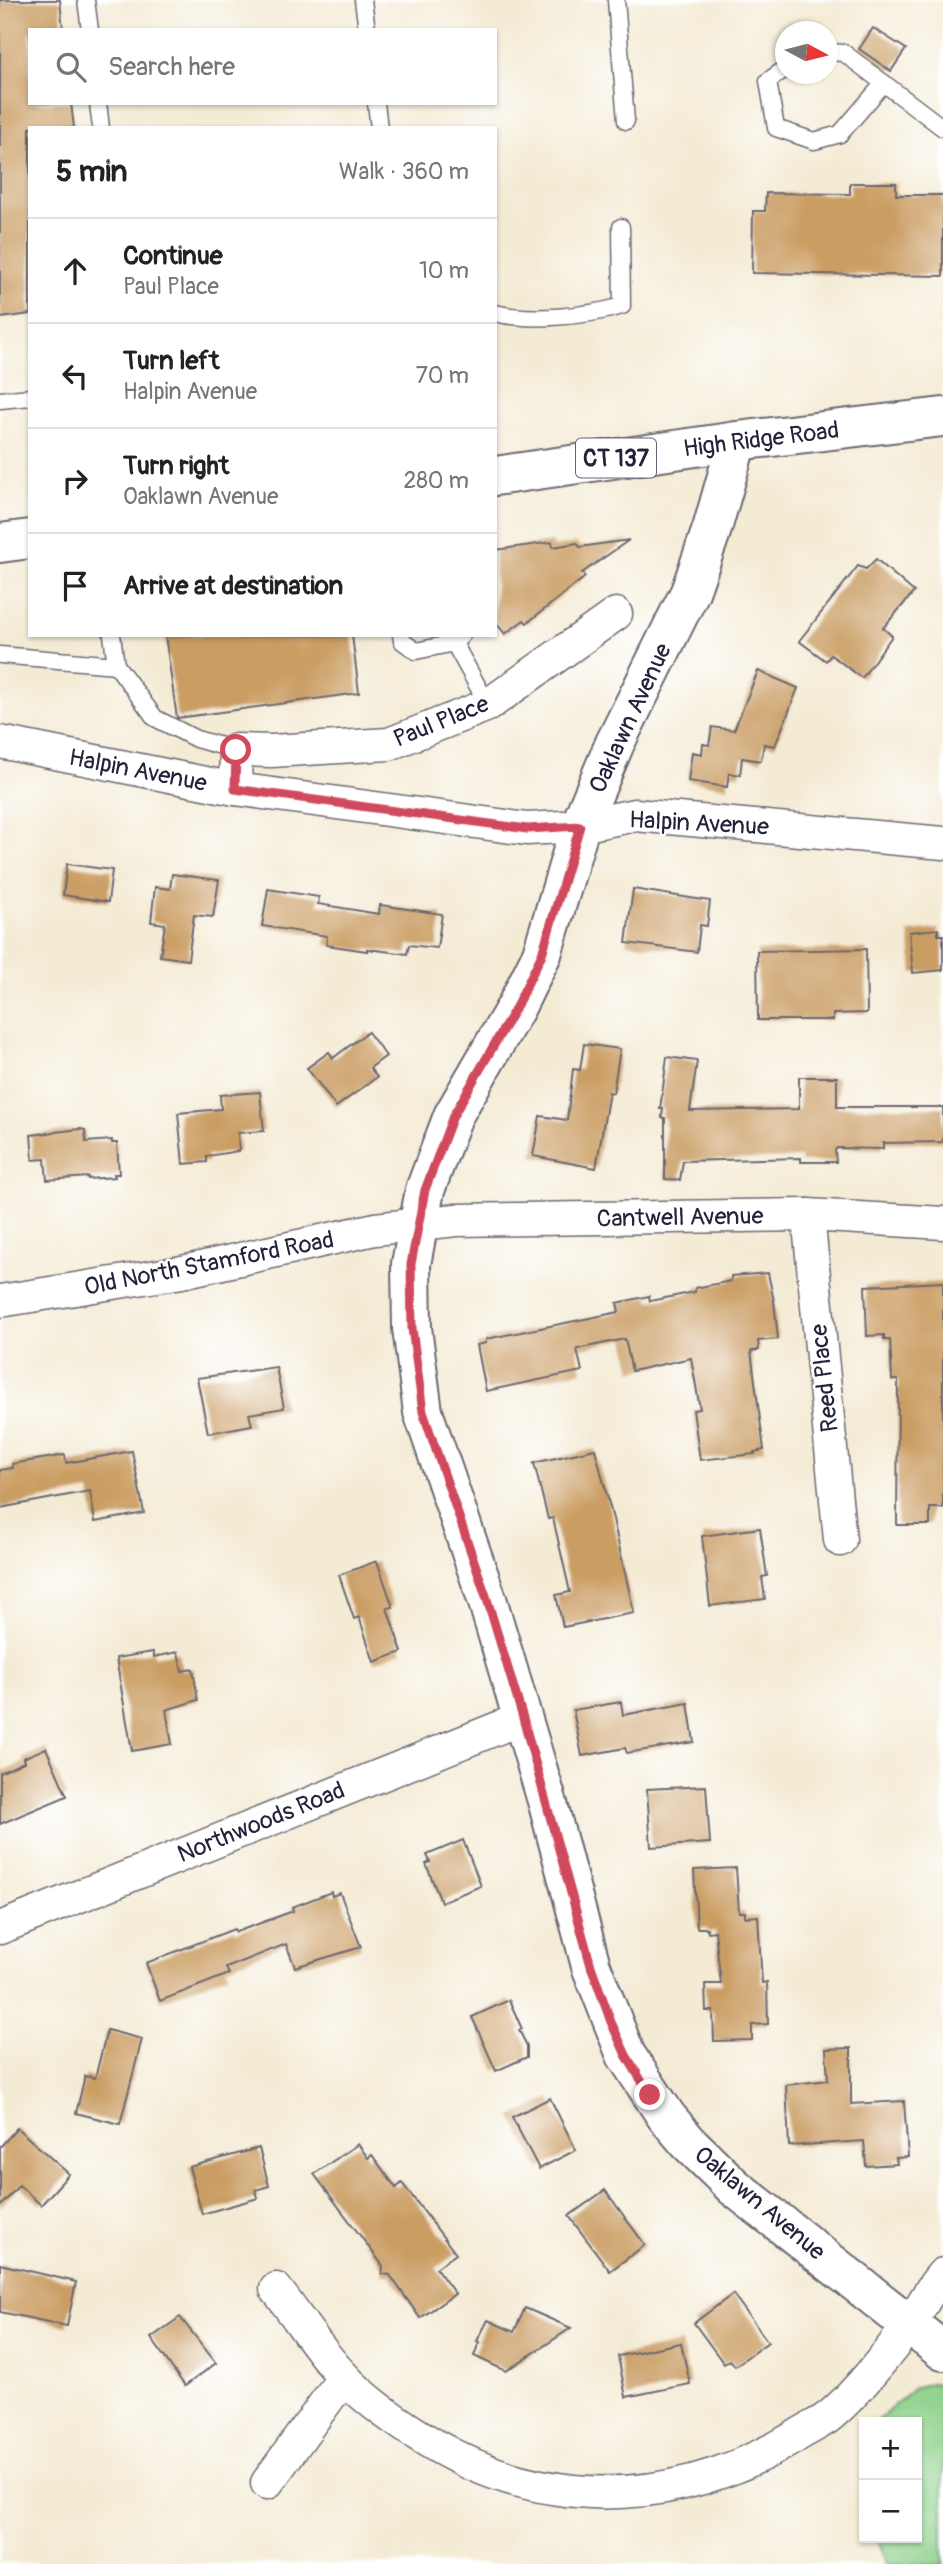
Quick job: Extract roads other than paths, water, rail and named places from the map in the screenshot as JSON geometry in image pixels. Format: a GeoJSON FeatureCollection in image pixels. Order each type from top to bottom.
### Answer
{"type":"FeatureCollection","features":[{"type":"Feature","properties":{"kind":"street","name":"High Ridge Road"},"geometry":{"type":"LineString","coordinates":[[503,470],[943,417]]}},
{"type":"Feature","properties":{"kind":"street","name":"Oaklawn Avenue"},"geometry":{"type":"LineString","coordinates":[[737,441],[712,529],[690,592],[615,743],[580,826],[542,954],[516,1007],[453,1116],[425,1190],[411,1264],[417,1381],[423,1412],[487,1599],[523,1718],[591,1966],[611,2022],[639,2077],[688,2142],[734,2188],[943,2351]]}},
{"type":"Feature","properties":{"kind":"street"},"geometry":{"type":"LineString","coordinates":[[0,543],[28,539]]}},
{"type":"Feature","properties":{"kind":"street","name":"Paul Place"},"geometry":{"type":"LineString","coordinates":[[236,750],[271,751],[389,744],[488,705],[616,614]]}},
{"type":"Feature","properties":{"kind":"street","name":"Halpin Avenue"},"geometry":{"type":"LineString","coordinates":[[0,742],[235,789],[527,829],[580,826],[635,815],[943,843]]}},
{"type":"Feature","properties":{"kind":"street"},"geometry":{"type":"LineString","coordinates":[[235,789],[236,750]]}},
{"type":"Feature","properties":{"kind":"street","name":"Cantwell Avenue"},"geometry":{"type":"LineString","coordinates":[[418,1224],[456,1220],[808,1215],[943,1223]]}},
{"type":"Feature","properties":{"kind":"street","name":"Reed Place"},"geometry":{"type":"LineString","coordinates":[[808,1215],[840,1540]]}},
{"type":"Feature","properties":{"kind":"street","name":"Old North Stamford Road"},"geometry":{"type":"LineString","coordinates":[[0,1301],[182,1272],[375,1229],[418,1224]]}},
{"type":"Feature","properties":{"kind":"street","name":"Northwoods Road"},"geometry":{"type":"LineString","coordinates":[[0,1928],[523,1718]]}},
{"type":"Feature","properties":{"kind":"street"},"geometry":{"type":"LineString","coordinates":[[276,2289],[344,2377],[390,2417],[438,2448],[480,2469],[523,2484],[572,2491],[621,2492],[664,2488],[701,2480],[733,2469],[828,2417],[868,2376],[910,2323],[943,2274]]}},
{"type":"Feature","properties":{"kind":"street"},"geometry":{"type":"LineString","coordinates":[[267,2483],[344,2377]]}},
{"type":"Feature","properties":{"kind":"lane"},"geometry":{"type":"LineString","coordinates":[[86,0],[90,28]]}},
{"type":"Feature","properties":{"kind":"lane"},"geometry":{"type":"LineString","coordinates":[[363,0],[367,28]]}},
{"type":"Feature","properties":{"kind":"lane"},"geometry":{"type":"LineString","coordinates":[[616,0],[626,121]]}},
{"type":"Feature","properties":{"kind":"lane"},"geometry":{"type":"LineString","coordinates":[[838,53],[844,53],[943,128]]}},
{"type":"Feature","properties":{"kind":"lane"},"geometry":{"type":"LineString","coordinates":[[775,76],[768,81],[776,128],[814,141],[840,134],[884,83]]}},
{"type":"Feature","properties":{"kind":"lane"},"geometry":{"type":"LineString","coordinates":[[98,105],[101,126]]}},
{"type":"Feature","properties":{"kind":"lane"},"geometry":{"type":"LineString","coordinates":[[376,105],[379,126]]}},
{"type":"Feature","properties":{"kind":"lane"},"geometry":{"type":"LineString","coordinates":[[497,314],[509,317],[593,314],[622,306],[621,228]]}},
{"type":"Feature","properties":{"kind":"lane"},"geometry":{"type":"LineString","coordinates":[[0,400],[28,397]]}},
{"type":"Feature","properties":{"kind":"lane"},"geometry":{"type":"LineString","coordinates":[[112,637],[116,665],[155,718],[196,740],[236,750]]}},
{"type":"Feature","properties":{"kind":"lane"},"geometry":{"type":"LineString","coordinates":[[401,637],[402,641],[416,651],[458,639],[488,705]]}},
{"type":"Feature","properties":{"kind":"lane"},"geometry":{"type":"LineString","coordinates":[[0,655],[116,665]]}}]}
